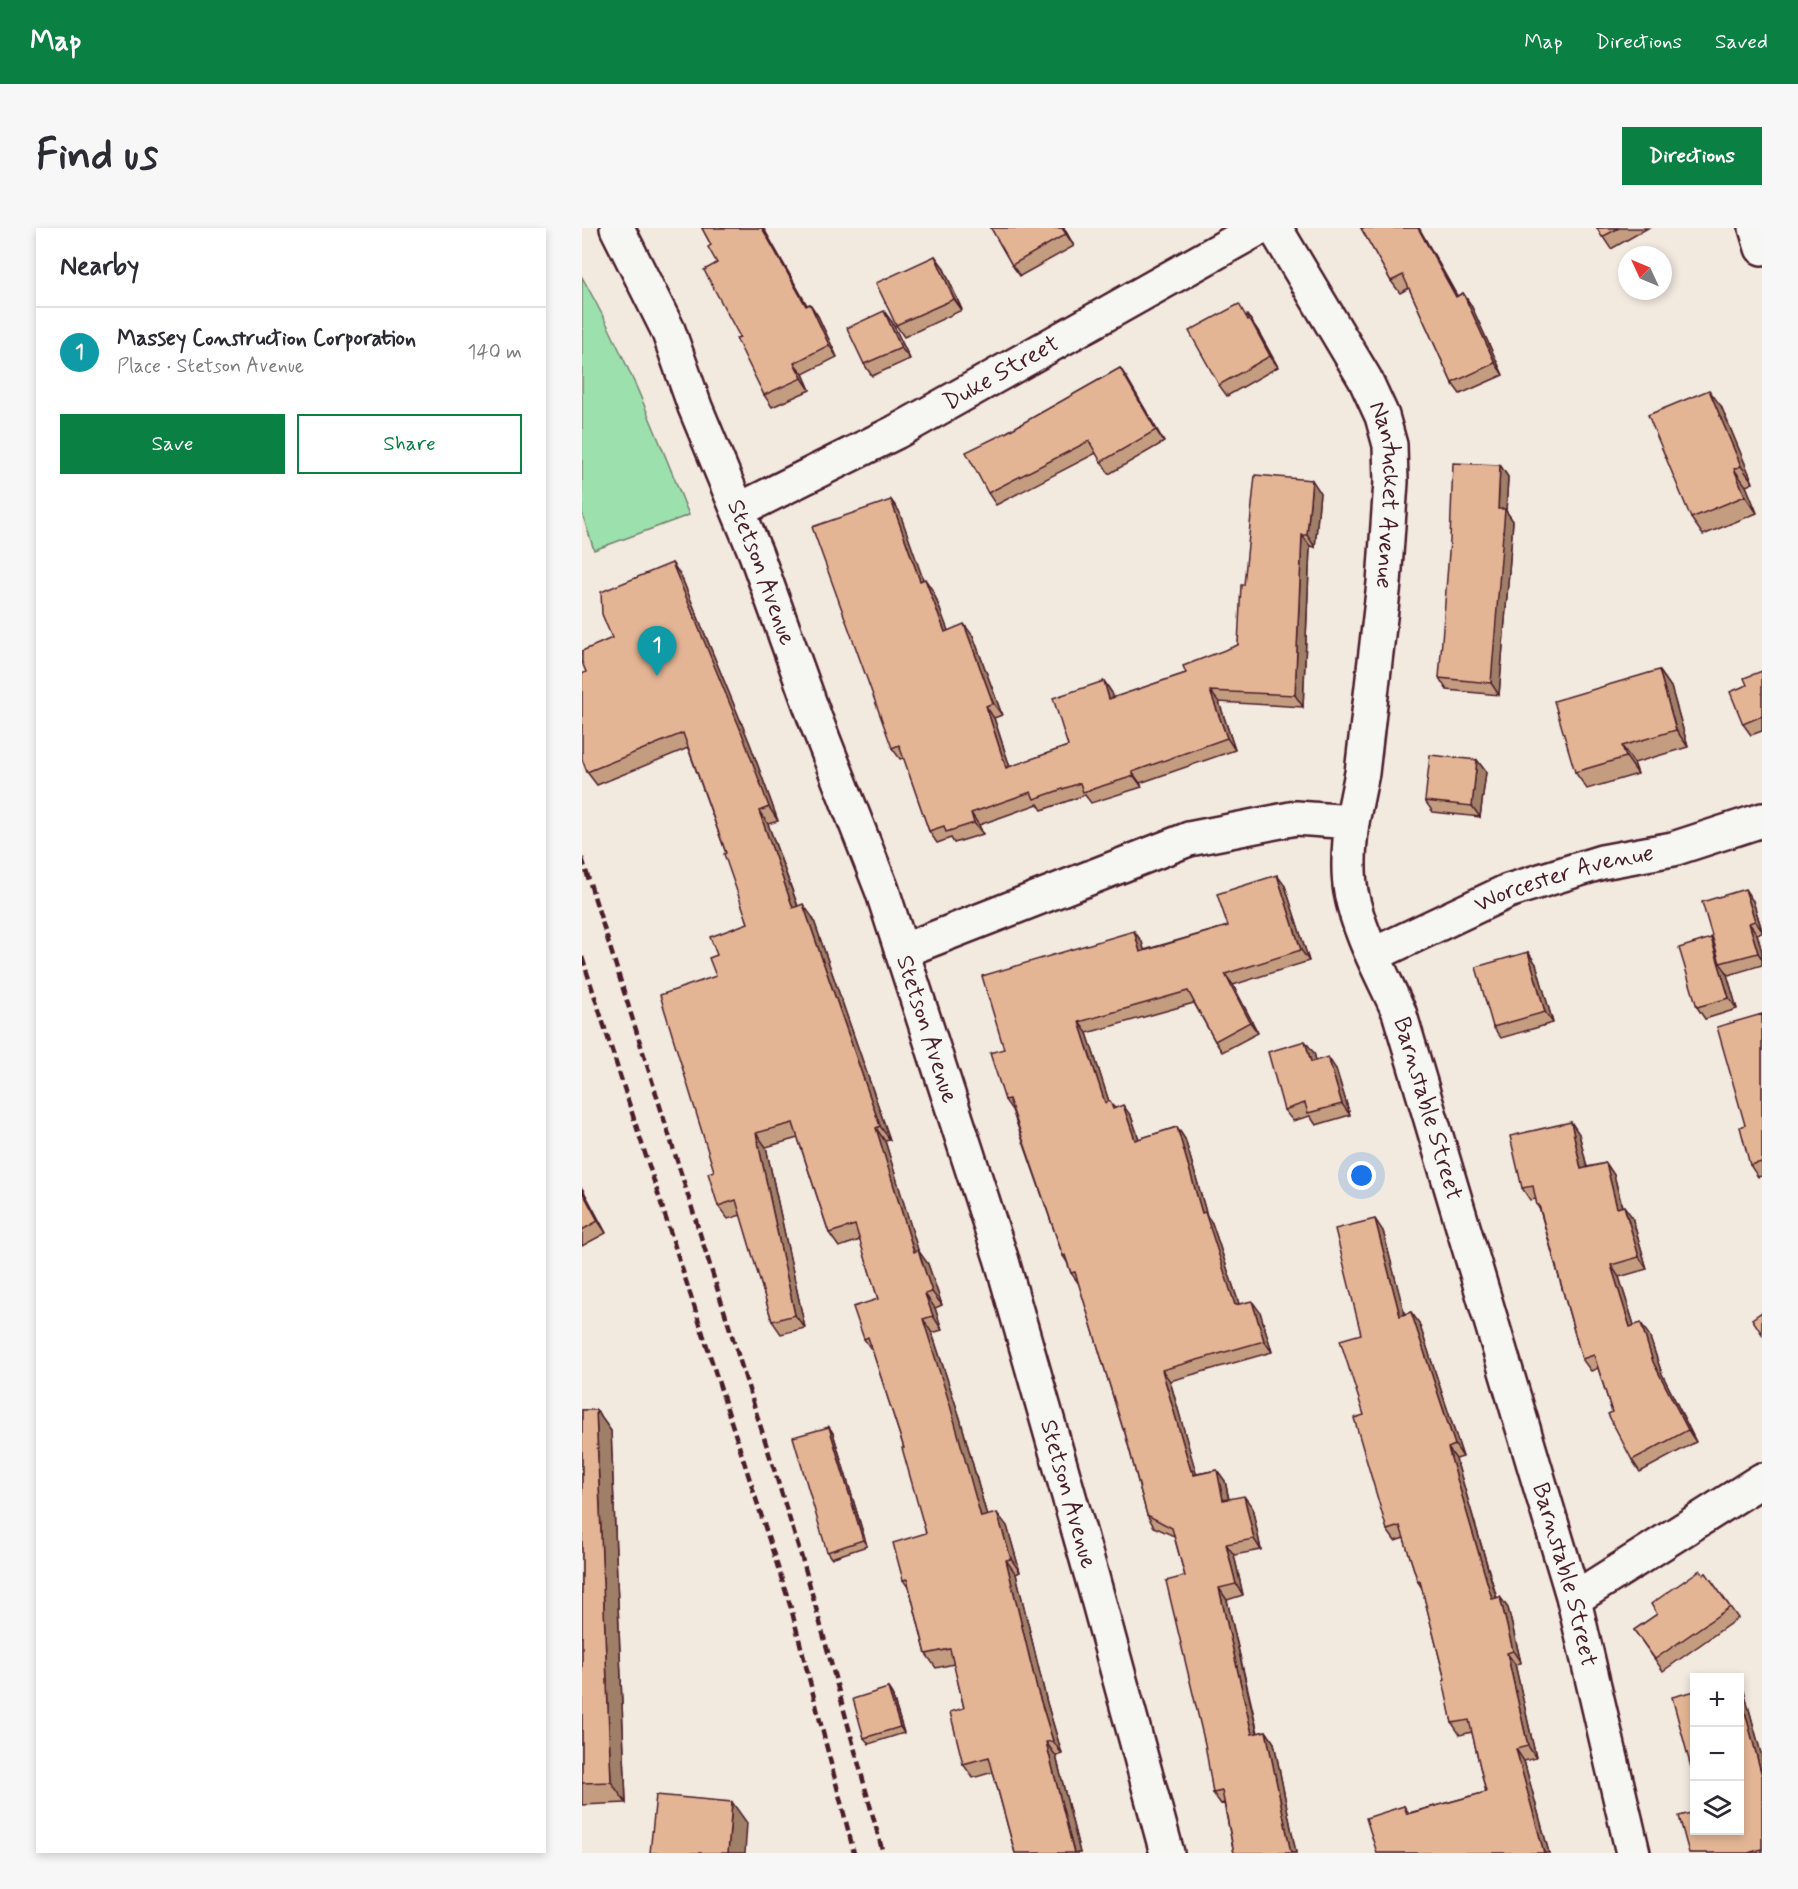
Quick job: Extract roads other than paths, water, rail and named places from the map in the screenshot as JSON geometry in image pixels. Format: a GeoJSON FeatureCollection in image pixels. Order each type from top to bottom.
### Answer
{"type":"FeatureCollection","features":[{"type":"Feature","properties":{"kind":"street","name":"Stetson Avenue"},"geometry":{"type":"LineString","coordinates":[[617,228],[668,330],[695,407],[739,510],[791,647],[816,721],[882,890],[1002,1261],[1092,1577],[1167,1853]]}},
{"type":"Feature","properties":{"kind":"street","name":"Duke Street"},"geometry":{"type":"LineString","coordinates":[[739,510],[896,432],[1259,228]]}},
{"type":"Feature","properties":{"kind":"street","name":"Nantucket Avenue"},"geometry":{"type":"LineString","coordinates":[[1275,228],[1365,379],[1382,416],[1390,445],[1391,482],[1385,573],[1362,773],[1352,822]]}},
{"type":"Feature","properties":{"kind":"street"},"geometry":{"type":"LineString","coordinates":[[1756,228],[1762,248]]}},
{"type":"Feature","properties":{"kind":"street"},"geometry":{"type":"LineString","coordinates":[[902,951],[1189,839],[1296,818],[1352,822]]}},
{"type":"Feature","properties":{"kind":"street","name":"Worcester Avenue"},"geometry":{"type":"LineString","coordinates":[[1373,955],[1508,891],[1602,862],[1673,849],[1762,820]]}},
{"type":"Feature","properties":{"kind":"street","name":"Barnstable Street"},"geometry":{"type":"LineString","coordinates":[[1352,822],[1348,857],[1351,892],[1373,955],[1400,1012],[1574,1599],[1633,1853]]}},
{"type":"Feature","properties":{"kind":"street"},"geometry":{"type":"LineString","coordinates":[[1574,1599],[1762,1480]]}},
{"type":"Feature","properties":{"kind":"railway"},"geometry":{"type":"LineString","coordinates":[[582,858],[805,1568],[883,1853]]}},
{"type":"Feature","properties":{"kind":"railway"},"geometry":{"type":"LineString","coordinates":[[582,957],[791,1608],[854,1853]]}},
{"type":"Feature","properties":{"kind":"place","name":"Massey Construction Corporation"},"geometry":{"type":"Point","coordinates":[657,676]}}]}
